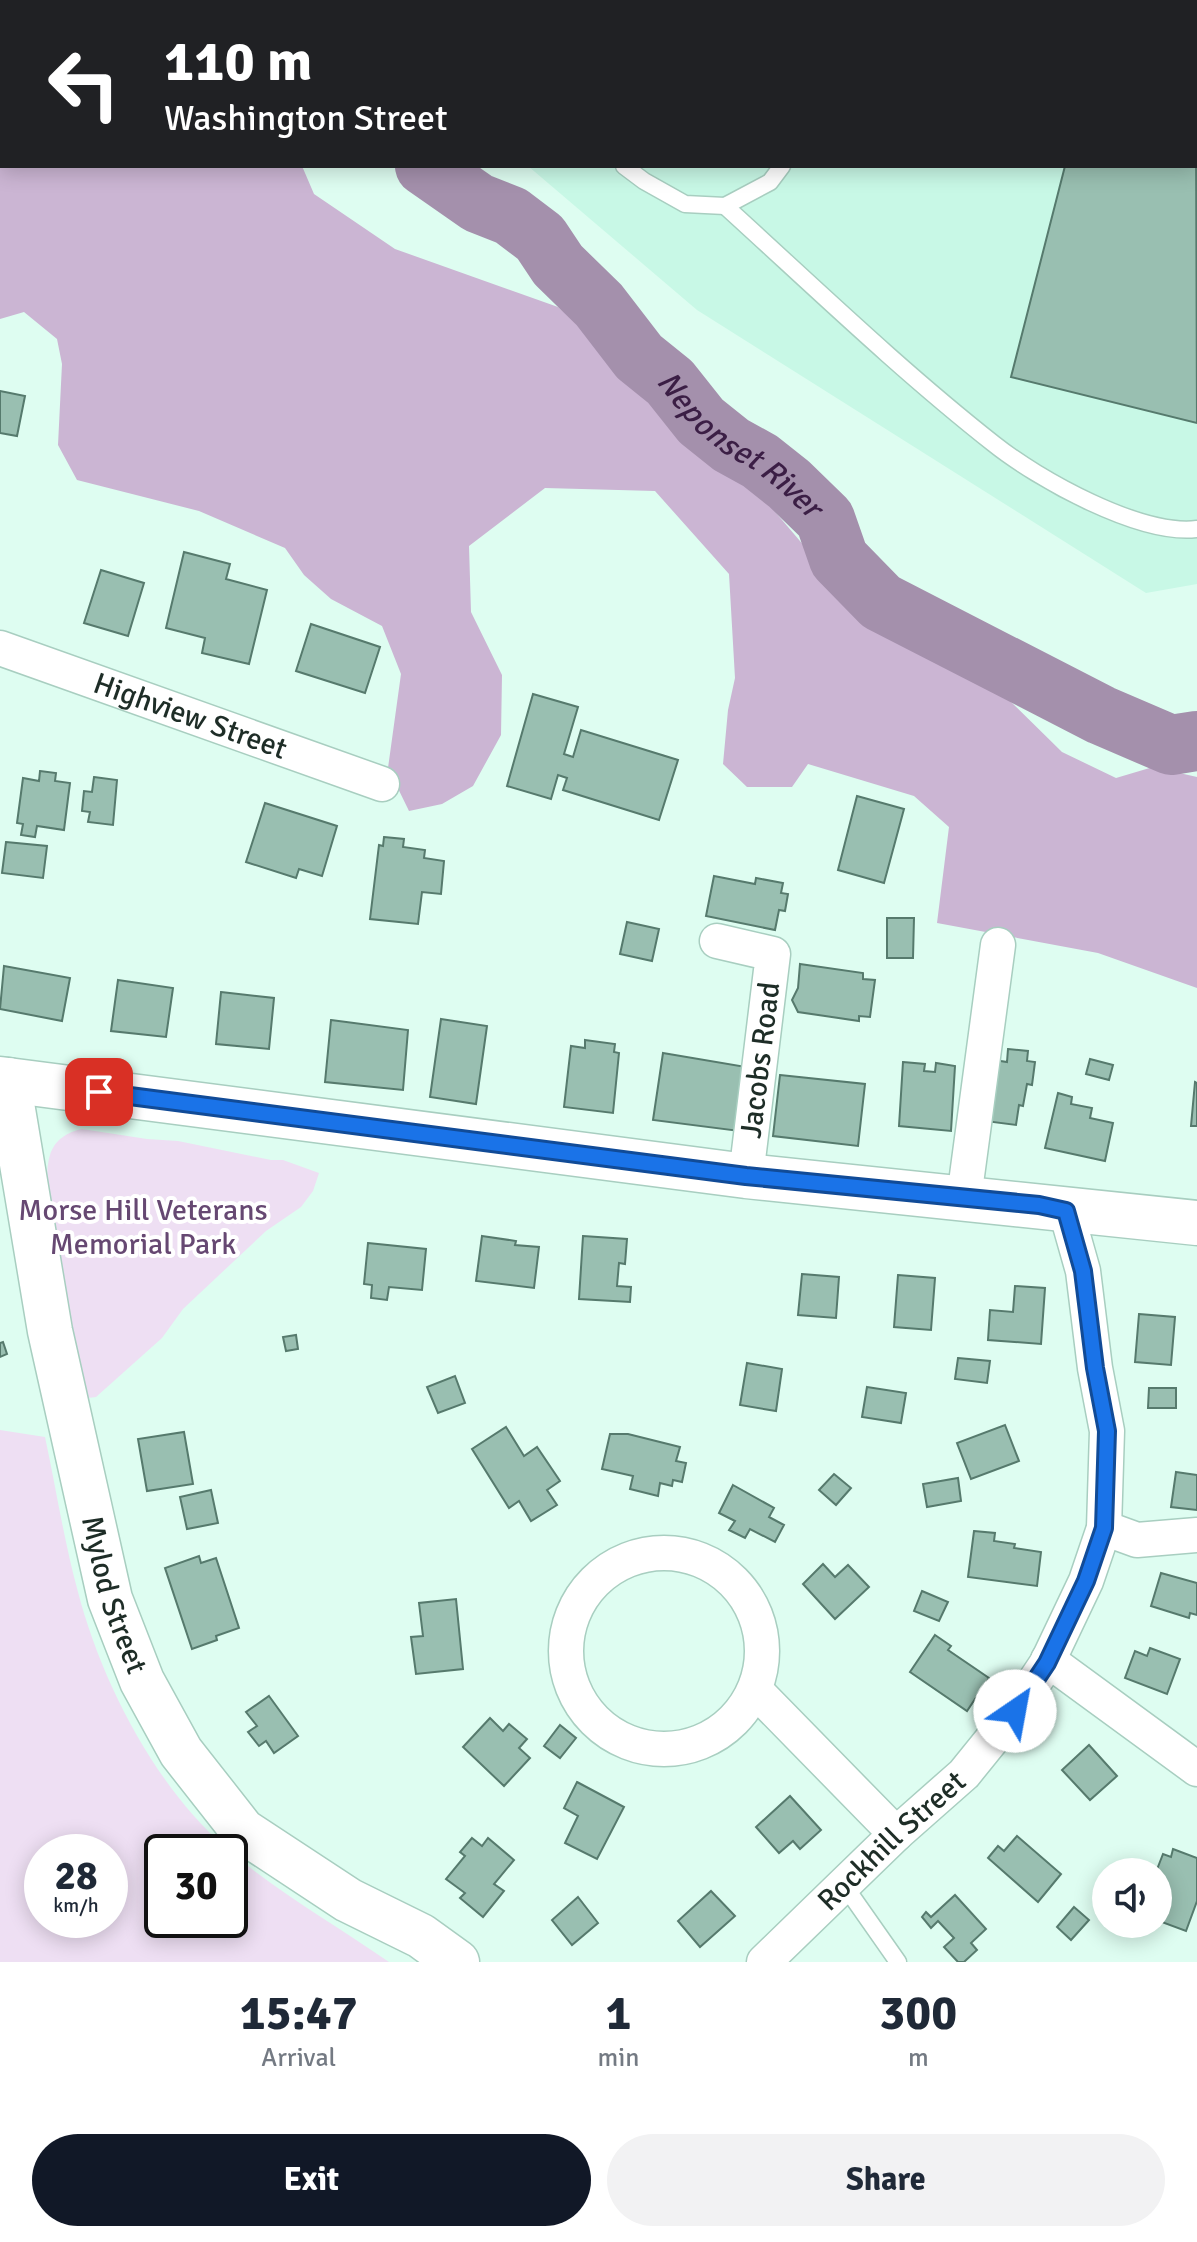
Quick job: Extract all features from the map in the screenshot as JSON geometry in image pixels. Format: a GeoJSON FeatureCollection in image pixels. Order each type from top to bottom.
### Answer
{"type":"FeatureCollection","features":[{"type":"Feature","properties":{"kind":"main road"},"geometry":{"type":"LineString","coordinates":[[4,1080],[746,1176],[1197,1223]]}},
{"type":"Feature","properties":{"kind":"main road","name":"Mylod Street"},"geometry":{"type":"LineString","coordinates":[[4,1080],[50,1331],[110,1599],[142,1681],[181,1752],[243,1831],[348,1900],[421,1936],[457,1962]]}},
{"type":"Feature","properties":{"kind":"street","name":"Highview Street"},"geometry":{"type":"LineString","coordinates":[[0,648],[382,784]]}},
{"type":"Feature","properties":{"kind":"street","name":"Jacobs Road"},"geometry":{"type":"LineString","coordinates":[[717,941],[773,954],[746,1176]]}},
{"type":"Feature","properties":{"kind":"street"},"geometry":{"type":"LineString","coordinates":[[964,1198],[998,945]]}},
{"type":"Feature","properties":{"kind":"street","name":"Rockhill Street"},"geometry":{"type":"LineString","coordinates":[[764,1962],[896,1834],[964,1774],[1015,1711],[1048,1660],[1086,1581],[1104,1528],[1107,1431],[1095,1368],[1083,1271],[1066,1211]]}},
{"type":"Feature","properties":{"kind":"street"},"geometry":{"type":"LineString","coordinates":[[1104,1528],[1137,1540],[1197,1535]]}},
{"type":"Feature","properties":{"kind":"street"},"geometry":{"type":"LineString","coordinates":[[653,1553],[687,1555],[718,1569],[743,1592],[759,1623],[763,1657],[755,1690],[739,1717],[714,1736],[686,1748],[655,1750],[624,1742],[598,1725],[579,1701],[568,1672],[566,1641],[574,1611],[593,1582],[621,1562],[653,1553]]}},
{"type":"Feature","properties":{"kind":"street"},"geometry":{"type":"LineString","coordinates":[[1048,1660],[1197,1769]]}},
{"type":"Feature","properties":{"kind":"street"},"geometry":{"type":"LineString","coordinates":[[755,1690],[896,1834]]}},
{"type":"Feature","properties":{"kind":"lane"},"geometry":{"type":"LineString","coordinates":[[627,168],[685,204],[725,206],[770,182],[780,168]]}},
{"type":"Feature","properties":{"kind":"lane"},"geometry":{"type":"LineString","coordinates":[[725,206],[995,445],[1072,493],[1141,523],[1183,531],[1197,529]]}},
{"type":"Feature","properties":{"kind":"lane"},"geometry":{"type":"LineString","coordinates":[[844,1885],[898,1962]]}},
{"type":"Feature","properties":{"kind":"shaded area"},"geometry":{"type":"Polygon","coordinates":[[[0,168],[303,168],[314,194],[395,249],[558,307],[622,361],[699,443],[771,507],[846,595],[916,646],[1009,700],[1062,752],[1116,778],[1153,767],[1197,777],[1197,988],[1098,953],[937,923],[949,827],[914,796],[808,764],[792,787],[747,787],[723,764],[728,710],[735,678],[729,574],[655,491],[545,488],[469,546],[471,612],[502,675],[501,735],[473,786],[442,804],[409,811],[388,768],[401,674],[382,626],[331,599],[304,575],[285,548],[199,511],[77,480],[58,445],[62,364],[57,339],[24,312],[0,319],[0,168]]]}},
{"type":"Feature","properties":{"kind":"shaded area"},"geometry":{"type":"Polygon","coordinates":[[[530,168],[1197,168],[1197,584],[1146,593],[697,310],[530,168]]]}},
{"type":"Feature","properties":{"kind":"green space","name":"Morse Hill Veterans Memorial Park"},"geometry":{"type":"Polygon","coordinates":[[[82,1129],[178,1141],[283,1160],[319,1173],[313,1191],[301,1207],[266,1231],[183,1309],[162,1338],[96,1397],[88,1398],[81,1379],[47,1184],[50,1155],[55,1145],[67,1134],[82,1129]]]}},
{"type":"Feature","properties":{"kind":"green space"},"geometry":{"type":"Polygon","coordinates":[[[0,1430],[45,1437],[68,1553],[101,1661],[116,1696],[154,1763],[176,1794],[212,1834],[144,1834],[144,1938],[248,1938],[248,1866],[389,1962],[0,1962],[0,1430]]]}},
{"type":"Feature","properties":{"kind":"building"},"geometry":{"type":"Polygon","coordinates":[[[1064,168],[1196,168],[1197,423],[1011,377],[1064,168]]]}},
{"type":"Feature","properties":{"kind":"building"},"geometry":{"type":"Polygon","coordinates":[[[0,391],[25,396],[17,436],[0,433],[0,391]]]}},
{"type":"Feature","properties":{"kind":"building"},"geometry":{"type":"Polygon","coordinates":[[[184,552],[230,564],[226,579],[267,590],[249,664],[202,653],[205,638],[166,628],[184,552]]]}},
{"type":"Feature","properties":{"kind":"building"},"geometry":{"type":"Polygon","coordinates":[[[101,570],[144,583],[128,636],[84,623],[101,570]]]}},
{"type":"Feature","properties":{"kind":"building"},"geometry":{"type":"Polygon","coordinates":[[[311,624],[380,647],[365,693],[296,671],[311,624]]]}},
{"type":"Feature","properties":{"kind":"building"},"geometry":{"type":"Polygon","coordinates":[[[533,694],[578,707],[564,754],[573,757],[581,730],[678,760],[659,820],[563,790],[567,778],[558,775],[551,799],[507,786],[533,694]]]}},
{"type":"Feature","properties":{"kind":"building"},"geometry":{"type":"Polygon","coordinates":[[[40,771],[56,773],[55,781],[70,783],[64,830],[37,826],[35,837],[21,835],[23,824],[17,823],[23,778],[39,781],[40,771]]]}},
{"type":"Feature","properties":{"kind":"building"},"geometry":{"type":"Polygon","coordinates":[[[94,777],[117,780],[113,825],[88,822],[90,812],[82,811],[84,791],[92,792],[94,777]]]}},
{"type":"Feature","properties":{"kind":"building"},"geometry":{"type":"Polygon","coordinates":[[[857,796],[904,809],[884,883],[838,870],[857,796]]]}},
{"type":"Feature","properties":{"kind":"building"},"geometry":{"type":"Polygon","coordinates":[[[265,803],[337,826],[322,876],[299,869],[296,878],[246,862],[265,803]]]}},
{"type":"Feature","properties":{"kind":"building"},"geometry":{"type":"Polygon","coordinates":[[[384,837],[404,839],[403,847],[425,850],[424,858],[444,861],[441,894],[422,892],[418,924],[370,919],[379,845],[383,846],[384,837]]]}},
{"type":"Feature","properties":{"kind":"building"},"geometry":{"type":"Polygon","coordinates":[[[6,842],[47,846],[43,878],[2,873],[6,842]]]}},
{"type":"Feature","properties":{"kind":"building"},"geometry":{"type":"Polygon","coordinates":[[[714,876],[755,884],[756,878],[783,883],[781,893],[788,894],[785,911],[779,910],[775,930],[706,916],[714,876]]]}},
{"type":"Feature","properties":{"kind":"building"},"geometry":{"type":"Polygon","coordinates":[[[887,918],[914,918],[913,958],[887,958],[887,918]]]}},
{"type":"Feature","properties":{"kind":"building"},"geometry":{"type":"Polygon","coordinates":[[[627,922],[659,929],[652,961],[620,954],[627,922]]]}},
{"type":"Feature","properties":{"kind":"building"},"geometry":{"type":"Polygon","coordinates":[[[800,964],[863,973],[863,979],[875,980],[870,1017],[859,1016],[859,1021],[798,1012],[792,1000],[798,988],[800,964]]]}},
{"type":"Feature","properties":{"kind":"building"},"geometry":{"type":"Polygon","coordinates":[[[4,966],[70,978],[62,1021],[0,1009],[4,966]]]}},
{"type":"Feature","properties":{"kind":"building"},"geometry":{"type":"Polygon","coordinates":[[[118,980],[173,988],[166,1037],[111,1031],[118,980]]]}},
{"type":"Feature","properties":{"kind":"building"},"geometry":{"type":"Polygon","coordinates":[[[221,992],[274,998],[269,1049],[216,1044],[221,992]]]}},
{"type":"Feature","properties":{"kind":"building"},"geometry":{"type":"Polygon","coordinates":[[[441,1019],[487,1026],[476,1104],[430,1097],[441,1019]]]}},
{"type":"Feature","properties":{"kind":"building"},"geometry":{"type":"Polygon","coordinates":[[[331,1020],[408,1030],[403,1090],[325,1082],[331,1020]]]}},
{"type":"Feature","properties":{"kind":"building"},"geometry":{"type":"Polygon","coordinates":[[[585,1040],[615,1044],[614,1052],[619,1053],[613,1113],[564,1107],[571,1046],[585,1048],[585,1040]]]}},
{"type":"Feature","properties":{"kind":"building"},"geometry":{"type":"Polygon","coordinates":[[[1008,1049],[1028,1051],[1027,1061],[1035,1062],[1032,1085],[1027,1084],[1016,1125],[985,1121],[994,1060],[1007,1062],[1008,1049]]]}},
{"type":"Feature","properties":{"kind":"building"},"geometry":{"type":"Polygon","coordinates":[[[663,1053],[746,1067],[739,1131],[653,1120],[663,1053]]]}},
{"type":"Feature","properties":{"kind":"building"},"geometry":{"type":"Polygon","coordinates":[[[1090,1059],[1113,1065],[1109,1080],[1086,1074],[1090,1059]]]}},
{"type":"Feature","properties":{"kind":"building"},"geometry":{"type":"Polygon","coordinates":[[[903,1062],[925,1064],[924,1071],[935,1072],[936,1063],[955,1066],[951,1131],[899,1126],[903,1062]]]}},
{"type":"Feature","properties":{"kind":"building"},"geometry":{"type":"Polygon","coordinates":[[[780,1075],[865,1084],[858,1146],[773,1136],[780,1075]]]}},
{"type":"Feature","properties":{"kind":"building"},"geometry":{"type":"Polygon","coordinates":[[[1195,1082],[1197,1126],[1191,1126],[1195,1082]]]}},
{"type":"Feature","properties":{"kind":"building"},"geometry":{"type":"Polygon","coordinates":[[[1058,1093],[1072,1097],[1071,1104],[1092,1108],[1090,1118],[1113,1123],[1105,1161],[1045,1148],[1058,1093]]]}},
{"type":"Feature","properties":{"kind":"building"},"geometry":{"type":"Polygon","coordinates":[[[482,1236],[516,1241],[515,1245],[539,1247],[534,1288],[476,1281],[482,1236]]]}},
{"type":"Feature","properties":{"kind":"building"},"geometry":{"type":"Polygon","coordinates":[[[583,1236],[627,1239],[625,1264],[619,1263],[617,1286],[631,1287],[630,1302],[579,1299],[583,1236]]]}},
{"type":"Feature","properties":{"kind":"building"},"geometry":{"type":"Polygon","coordinates":[[[368,1243],[426,1249],[422,1290],[389,1287],[387,1300],[371,1298],[372,1285],[364,1284],[368,1243]]]}},
{"type":"Feature","properties":{"kind":"building"},"geometry":{"type":"Polygon","coordinates":[[[802,1274],[839,1277],[836,1318],[798,1315],[802,1274]]]}},
{"type":"Feature","properties":{"kind":"building"},"geometry":{"type":"Polygon","coordinates":[[[898,1275],[935,1278],[931,1330],[894,1327],[898,1275]]]}},
{"type":"Feature","properties":{"kind":"building"},"geometry":{"type":"Polygon","coordinates":[[[1015,1286],[1045,1288],[1041,1344],[988,1340],[990,1310],[1013,1312],[1015,1286]]]}},
{"type":"Feature","properties":{"kind":"building"},"geometry":{"type":"Polygon","coordinates":[[[1139,1314],[1175,1317],[1171,1365],[1135,1362],[1139,1314]]]}},
{"type":"Feature","properties":{"kind":"building"},"geometry":{"type":"Polygon","coordinates":[[[296,1335],[298,1349],[286,1351],[283,1337],[296,1335]]]}},
{"type":"Feature","properties":{"kind":"building"},"geometry":{"type":"Polygon","coordinates":[[[3,1342],[7,1354],[0,1357],[0,1343],[3,1342]]]}},
{"type":"Feature","properties":{"kind":"building"},"geometry":{"type":"Polygon","coordinates":[[[958,1358],[990,1361],[987,1383],[955,1379],[958,1358]]]}},
{"type":"Feature","properties":{"kind":"building"},"geometry":{"type":"Polygon","coordinates":[[[747,1363],[782,1369],[776,1411],[740,1405],[747,1363]]]}},
{"type":"Feature","properties":{"kind":"building"},"geometry":{"type":"Polygon","coordinates":[[[455,1376],[465,1403],[438,1413],[427,1387],[455,1376]]]}},
{"type":"Feature","properties":{"kind":"building"},"geometry":{"type":"Polygon","coordinates":[[[867,1387],[906,1393],[901,1423],[862,1417],[867,1387]]]}},
{"type":"Feature","properties":{"kind":"building"},"geometry":{"type":"Polygon","coordinates":[[[1149,1388],[1176,1388],[1176,1408],[1148,1408],[1149,1388]]]}},
{"type":"Feature","properties":{"kind":"building"},"geometry":{"type":"Polygon","coordinates":[[[1005,1425],[1019,1461],[971,1479],[957,1443],[1005,1425]]]}},
{"type":"Feature","properties":{"kind":"building"},"geometry":{"type":"Polygon","coordinates":[[[506,1427],[524,1456],[537,1447],[560,1481],[547,1490],[557,1505],[531,1521],[519,1501],[509,1508],[472,1449],[506,1427]]]}},
{"type":"Feature","properties":{"kind":"building"},"geometry":{"type":"Polygon","coordinates":[[[184,1432],[193,1484],[147,1491],[138,1439],[184,1432]]]}},
{"type":"Feature","properties":{"kind":"building"},"geometry":{"type":"Polygon","coordinates":[[[610,1434],[628,1434],[680,1447],[676,1461],[686,1463],[682,1482],[673,1480],[672,1486],[660,1483],[658,1496],[630,1489],[633,1476],[602,1469],[610,1434]]]}},
{"type":"Feature","properties":{"kind":"building"},"geometry":{"type":"Polygon","coordinates":[[[1176,1472],[1197,1475],[1197,1510],[1171,1507],[1176,1472]]]}},
{"type":"Feature","properties":{"kind":"building"},"geometry":{"type":"Polygon","coordinates":[[[834,1474],[851,1488],[836,1505],[819,1490],[834,1474]]]}},
{"type":"Feature","properties":{"kind":"building"},"geometry":{"type":"Polygon","coordinates":[[[958,1478],[961,1501],[927,1507],[923,1484],[958,1478]]]}},
{"type":"Feature","properties":{"kind":"building"},"geometry":{"type":"Polygon","coordinates":[[[733,1485],[774,1508],[769,1517],[784,1525],[775,1542],[750,1529],[745,1538],[729,1530],[735,1521],[719,1513],[733,1485]]]}},
{"type":"Feature","properties":{"kind":"building"},"geometry":{"type":"Polygon","coordinates":[[[211,1490],[218,1523],[187,1529],[180,1497],[211,1490]]]}},
{"type":"Feature","properties":{"kind":"building"},"geometry":{"type":"Polygon","coordinates":[[[974,1531],[995,1533],[994,1541],[1041,1552],[1037,1586],[968,1577],[974,1531]]]}},
{"type":"Feature","properties":{"kind":"building"},"geometry":{"type":"Polygon","coordinates":[[[199,1556],[201,1563],[216,1558],[239,1628],[192,1649],[165,1568],[199,1556]]]}},
{"type":"Feature","properties":{"kind":"building"},"geometry":{"type":"Polygon","coordinates":[[[823,1564],[835,1577],[848,1565],[869,1587],[835,1619],[803,1584],[823,1564]]]}},
{"type":"Feature","properties":{"kind":"building"},"geometry":{"type":"Polygon","coordinates":[[[1161,1573],[1197,1583],[1197,1615],[1190,1613],[1189,1618],[1151,1606],[1161,1573]]]}},
{"type":"Feature","properties":{"kind":"building"},"geometry":{"type":"Polygon","coordinates":[[[922,1591],[948,1602],[939,1621],[914,1611],[922,1591]]]}},
{"type":"Feature","properties":{"kind":"building"},"geometry":{"type":"Polygon","coordinates":[[[456,1599],[463,1669],[416,1674],[411,1637],[423,1636],[419,1603],[456,1599]]]}},
{"type":"Feature","properties":{"kind":"building"},"geometry":{"type":"Polygon","coordinates":[[[935,1635],[951,1646],[948,1650],[989,1678],[967,1711],[910,1672],[935,1635]]]}},
{"type":"Feature","properties":{"kind":"building"},"geometry":{"type":"Polygon","coordinates":[[[1150,1648],[1180,1659],[1167,1694],[1125,1678],[1135,1651],[1147,1656],[1150,1648]]]}},
{"type":"Feature","properties":{"kind":"building"},"geometry":{"type":"Polygon","coordinates":[[[269,1696],[298,1736],[274,1753],[266,1741],[259,1746],[248,1732],[257,1726],[246,1712],[269,1696]]]}},
{"type":"Feature","properties":{"kind":"building"},"geometry":{"type":"Polygon","coordinates":[[[490,1718],[503,1731],[509,1724],[527,1739],[519,1748],[530,1758],[504,1786],[463,1747],[490,1718]]]}},
{"type":"Feature","properties":{"kind":"building"},"geometry":{"type":"Polygon","coordinates":[[[560,1725],[576,1738],[560,1758],[544,1746],[560,1725]]]}},
{"type":"Feature","properties":{"kind":"building"},"geometry":{"type":"Polygon","coordinates":[[[1089,1745],[1117,1776],[1090,1800],[1062,1770],[1089,1745]]]}},
{"type":"Feature","properties":{"kind":"building"},"geometry":{"type":"Polygon","coordinates":[[[577,1782],[624,1807],[597,1859],[565,1843],[578,1816],[564,1808],[577,1782]]]}},
{"type":"Feature","properties":{"kind":"building"},"geometry":{"type":"Polygon","coordinates":[[[790,1796],[821,1830],[800,1849],[793,1841],[779,1853],[756,1827],[790,1796]]]}},
{"type":"Feature","properties":{"kind":"building"},"geometry":{"type":"Polygon","coordinates":[[[1017,1836],[1061,1874],[1038,1902],[988,1858],[998,1846],[1004,1851],[1017,1836]]]}},
{"type":"Feature","properties":{"kind":"building"},"geometry":{"type":"Polygon","coordinates":[[[472,1838],[482,1846],[488,1838],[514,1860],[494,1884],[504,1891],[483,1917],[460,1898],[465,1893],[446,1879],[465,1856],[460,1852],[472,1838]]]}},
{"type":"Feature","properties":{"kind":"building"},"geometry":{"type":"Polygon","coordinates":[[[1173,1849],[1197,1858],[1197,1901],[1186,1931],[1172,1926],[1172,1858],[1161,1858],[1163,1854],[1171,1857],[1173,1849]]]}},
{"type":"Feature","properties":{"kind":"building"},"geometry":{"type":"Polygon","coordinates":[[[711,1891],[735,1916],[700,1947],[678,1921],[711,1891]]]}},
{"type":"Feature","properties":{"kind":"building"},"geometry":{"type":"Polygon","coordinates":[[[955,1895],[986,1929],[971,1943],[977,1950],[964,1962],[958,1962],[944,1947],[954,1938],[938,1921],[931,1928],[922,1917],[926,1912],[931,1917],[955,1895]]]}},
{"type":"Feature","properties":{"kind":"building"},"geometry":{"type":"Polygon","coordinates":[[[578,1897],[598,1923],[572,1945],[552,1920],[578,1897]]]}},
{"type":"Feature","properties":{"kind":"building"},"geometry":{"type":"Polygon","coordinates":[[[1074,1907],[1089,1920],[1071,1940],[1057,1927],[1074,1907]]]}},
{"type":"Feature","properties":{"kind":"waterway","name":"Neponset River"},"geometry":{"type":"LineString","coordinates":[[428,168],[478,203],[511,216],[540,238],[558,265],[599,305],[639,357],[670,382],[701,421],[731,445],[760,461],[825,519],[839,559],[881,602],[1101,715],[1171,745],[1197,741]]}},
{"type":"Feature","properties":{"kind":"route"},"geometry":{"type":"LineString","coordinates":[[99,1092],[694,1170],[1039,1205],[1066,1211],[1083,1271],[1095,1368],[1107,1431],[1104,1528],[1086,1581],[1047,1663],[1015,1711]]}}]}
